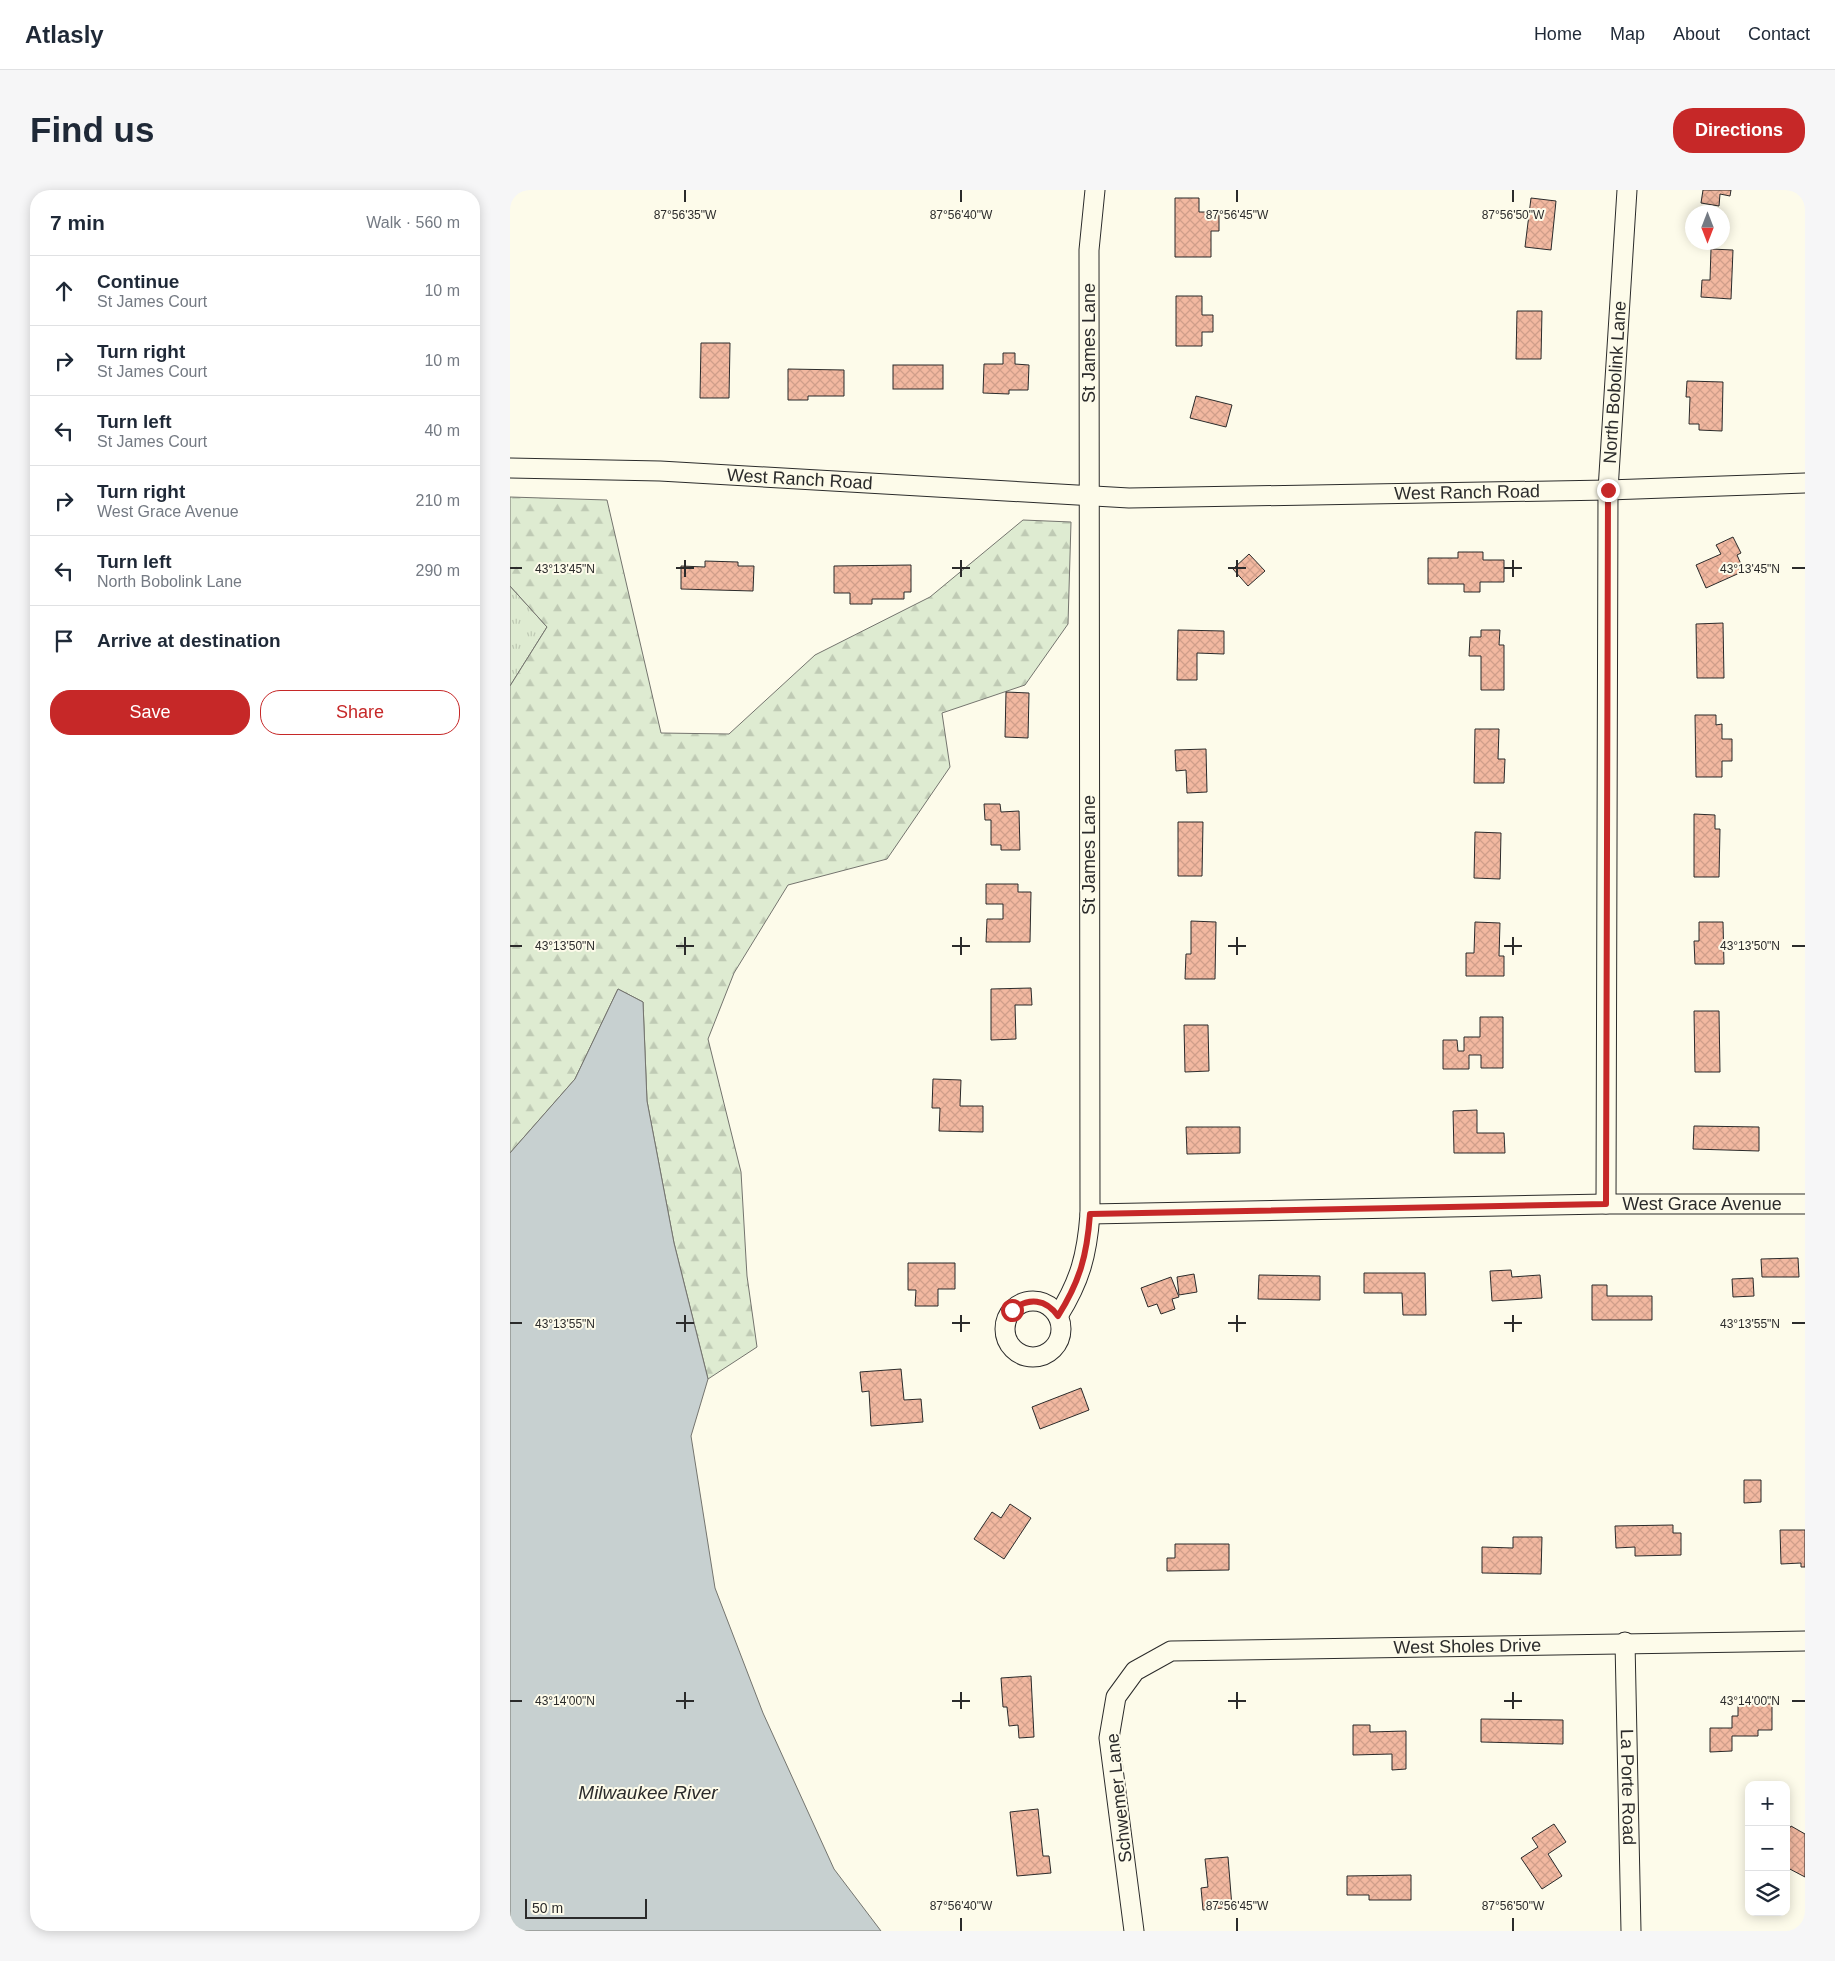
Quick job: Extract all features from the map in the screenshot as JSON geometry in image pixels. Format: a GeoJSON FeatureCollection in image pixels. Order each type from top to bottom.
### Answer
{"type":"FeatureCollection","features":[{"type":"Feature","properties":{"kind":"street","name":"St James Lane"},"geometry":{"type":"LineString","coordinates":[[1058,1316],[1080,1278],[1088,1238],[1090,1214],[1089,250],[1095,190]]}},
{"type":"Feature","properties":{"kind":"street","name":"North Bobolink Lane"},"geometry":{"type":"LineString","coordinates":[[1606,1204],[1608,490],[1627,190]]}},
{"type":"Feature","properties":{"kind":"street","name":"West Ranch Road"},"geometry":{"type":"LineString","coordinates":[[510,468],[660,471],[1129,498],[1608,490],[1805,483]]}},
{"type":"Feature","properties":{"kind":"street","name":"West Grace Avenue"},"geometry":{"type":"LineString","coordinates":[[1090,1214],[1606,1204],[1805,1204]]}},
{"type":"Feature","properties":{"kind":"street","name":"West Sholes Drive"},"geometry":{"type":"LineString","coordinates":[[1135,1671],[1171,1651],[1625,1642],[1805,1641]]}},
{"type":"Feature","properties":{"kind":"street","name":"La Porte Road"},"geometry":{"type":"LineString","coordinates":[[1625,1642],[1631,1931]]}},
{"type":"Feature","properties":{"kind":"street","name":"Schwemer Lane"},"geometry":{"type":"LineString","coordinates":[[1134,1931],[1109,1738],[1116,1697],[1135,1671]]}},
{"type":"Feature","properties":{"kind":"green space"},"geometry":{"type":"Polygon","coordinates":[[[510,497],[607,500],[661,733],[729,734],[815,655],[930,597],[1023,520],[1071,522],[1068,624],[1025,685],[942,713],[950,767],[887,859],[788,885],[734,973],[708,1039],[741,1172],[747,1276],[757,1347],[708,1379],[674,1243],[647,1101],[643,1002],[618,989],[575,1079],[510,1153],[510,686],[547,627],[510,586],[510,497]]]}},
{"type":"Feature","properties":{"kind":"green space"},"geometry":{"type":"Polygon","coordinates":[[[510,586],[547,627],[510,686],[510,586]]]}},
{"type":"Feature","properties":{"kind":"water","name":"Milwaukee River"},"geometry":{"type":"Polygon","coordinates":[[[618,989],[643,1002],[647,1101],[674,1243],[708,1379],[691,1436],[715,1588],[763,1713],[834,1869],[881,1931],[510,1931],[510,1153],[575,1079],[618,989]]]}},
{"type":"Feature","properties":{"kind":"building"},"geometry":{"type":"Polygon","coordinates":[[[1703,190],[1731,190],[1730,196],[1720,194],[1719,205],[1701,203],[1703,190]]]}},
{"type":"Feature","properties":{"kind":"building"},"geometry":{"type":"Polygon","coordinates":[[[1175,198],[1199,198],[1199,212],[1219,212],[1219,231],[1211,231],[1211,257],[1175,257],[1175,198]]]}},
{"type":"Feature","properties":{"kind":"building"},"geometry":{"type":"Polygon","coordinates":[[[1531,198],[1556,201],[1551,250],[1525,247],[1531,198]]]}},
{"type":"Feature","properties":{"kind":"building"},"geometry":{"type":"Polygon","coordinates":[[[1711,250],[1733,250],[1731,299],[1701,297],[1702,280],[1710,280],[1711,250]]]}},
{"type":"Feature","properties":{"kind":"building"},"geometry":{"type":"Polygon","coordinates":[[[1176,296],[1202,296],[1202,315],[1213,315],[1213,332],[1202,332],[1202,346],[1176,346],[1176,296]]]}},
{"type":"Feature","properties":{"kind":"building"},"geometry":{"type":"Polygon","coordinates":[[[1517,311],[1542,311],[1541,359],[1516,359],[1517,311]]]}},
{"type":"Feature","properties":{"kind":"building"},"geometry":{"type":"Polygon","coordinates":[[[701,343],[730,343],[729,398],[700,398],[701,343]]]}},
{"type":"Feature","properties":{"kind":"building"},"geometry":{"type":"Polygon","coordinates":[[[1003,353],[1015,353],[1015,364],[1029,365],[1028,390],[1009,390],[1009,394],[983,393],[984,364],[1003,364],[1003,353]]]}},
{"type":"Feature","properties":{"kind":"building"},"geometry":{"type":"Polygon","coordinates":[[[893,365],[943,365],[943,389],[893,389],[893,365]]]}},
{"type":"Feature","properties":{"kind":"building"},"geometry":{"type":"Polygon","coordinates":[[[788,369],[844,370],[844,396],[808,396],[808,400],[788,400],[788,369]]]}},
{"type":"Feature","properties":{"kind":"building"},"geometry":{"type":"Polygon","coordinates":[[[1687,381],[1723,382],[1722,431],[1699,430],[1699,424],[1689,424],[1690,397],[1686,397],[1687,381]]]}},
{"type":"Feature","properties":{"kind":"building"},"geometry":{"type":"Polygon","coordinates":[[[1196,396],[1232,405],[1226,427],[1190,418],[1196,396]]]}},
{"type":"Feature","properties":{"kind":"building"},"geometry":{"type":"Polygon","coordinates":[[[1733,537],[1741,553],[1737,555],[1744,571],[1706,588],[1696,565],[1721,554],[1716,545],[1733,537]]]}},
{"type":"Feature","properties":{"kind":"building"},"geometry":{"type":"Polygon","coordinates":[[[1458,552],[1483,552],[1483,560],[1504,560],[1504,582],[1480,582],[1480,592],[1464,592],[1464,584],[1428,584],[1428,558],[1458,558],[1458,552]]]}},
{"type":"Feature","properties":{"kind":"building"},"geometry":{"type":"Polygon","coordinates":[[[1249,554],[1265,571],[1248,586],[1233,569],[1249,554]]]}},
{"type":"Feature","properties":{"kind":"building"},"geometry":{"type":"Polygon","coordinates":[[[705,561],[738,562],[738,566],[754,566],[753,591],[681,589],[681,566],[705,567],[705,561]]]}},
{"type":"Feature","properties":{"kind":"building"},"geometry":{"type":"Polygon","coordinates":[[[911,565],[911,592],[904,592],[904,599],[872,599],[872,604],[850,604],[850,593],[834,593],[834,566],[911,565]]]}},
{"type":"Feature","properties":{"kind":"building"},"geometry":{"type":"Polygon","coordinates":[[[1723,623],[1724,678],[1697,678],[1696,624],[1723,623]]]}},
{"type":"Feature","properties":{"kind":"building"},"geometry":{"type":"Polygon","coordinates":[[[1178,630],[1224,631],[1224,654],[1197,653],[1197,680],[1177,680],[1178,630]]]}},
{"type":"Feature","properties":{"kind":"building"},"geometry":{"type":"Polygon","coordinates":[[[1481,630],[1500,630],[1499,645],[1504,645],[1504,690],[1481,690],[1481,656],[1469,656],[1470,637],[1481,637],[1481,630]]]}},
{"type":"Feature","properties":{"kind":"building"},"geometry":{"type":"Polygon","coordinates":[[[1006,692],[1029,693],[1028,738],[1005,737],[1006,692]]]}},
{"type":"Feature","properties":{"kind":"building"},"geometry":{"type":"Polygon","coordinates":[[[1695,715],[1716,715],[1716,725],[1722,724],[1722,739],[1732,739],[1732,761],[1722,761],[1722,777],[1696,777],[1695,715]]]}},
{"type":"Feature","properties":{"kind":"building"},"geometry":{"type":"Polygon","coordinates":[[[1475,729],[1499,729],[1498,759],[1505,759],[1504,783],[1474,783],[1475,729]]]}},
{"type":"Feature","properties":{"kind":"building"},"geometry":{"type":"Polygon","coordinates":[[[1206,749],[1207,792],[1187,793],[1186,770],[1176,771],[1175,750],[1206,749]]]}},
{"type":"Feature","properties":{"kind":"building"},"geometry":{"type":"Polygon","coordinates":[[[984,804],[1000,804],[1001,812],[1019,811],[1020,850],[1001,850],[1001,845],[991,845],[991,820],[985,820],[984,804]]]}},
{"type":"Feature","properties":{"kind":"building"},"geometry":{"type":"Polygon","coordinates":[[[1694,814],[1715,815],[1715,829],[1720,829],[1719,877],[1694,877],[1694,814]]]}},
{"type":"Feature","properties":{"kind":"building"},"geometry":{"type":"Polygon","coordinates":[[[1178,822],[1203,822],[1202,876],[1178,876],[1178,822]]]}},
{"type":"Feature","properties":{"kind":"building"},"geometry":{"type":"Polygon","coordinates":[[[1475,832],[1501,833],[1500,879],[1474,878],[1475,832]]]}},
{"type":"Feature","properties":{"kind":"building"},"geometry":{"type":"Polygon","coordinates":[[[986,884],[1018,884],[1018,892],[1031,892],[1030,942],[986,942],[987,919],[1003,919],[1003,904],[986,904],[986,884]]]}},
{"type":"Feature","properties":{"kind":"building"},"geometry":{"type":"Polygon","coordinates":[[[1191,921],[1216,922],[1215,979],[1185,979],[1186,954],[1191,954],[1191,921]]]}},
{"type":"Feature","properties":{"kind":"building"},"geometry":{"type":"Polygon","coordinates":[[[1475,922],[1500,923],[1499,956],[1504,956],[1504,976],[1466,976],[1466,953],[1474,953],[1475,922]]]}},
{"type":"Feature","properties":{"kind":"building"},"geometry":{"type":"Polygon","coordinates":[[[1699,922],[1723,922],[1724,964],[1695,964],[1694,941],[1699,941],[1699,922]]]}},
{"type":"Feature","properties":{"kind":"building"},"geometry":{"type":"Polygon","coordinates":[[[1031,988],[1032,1005],[1015,1005],[1016,1039],[991,1040],[991,989],[1031,988]]]}},
{"type":"Feature","properties":{"kind":"building"},"geometry":{"type":"Polygon","coordinates":[[[1694,1011],[1719,1011],[1720,1072],[1695,1072],[1694,1011]]]}},
{"type":"Feature","properties":{"kind":"building"},"geometry":{"type":"Polygon","coordinates":[[[1480,1017],[1503,1017],[1503,1068],[1481,1068],[1481,1055],[1469,1055],[1469,1069],[1443,1069],[1443,1040],[1457,1040],[1458,1051],[1464,1051],[1464,1037],[1480,1037],[1480,1017]]]}},
{"type":"Feature","properties":{"kind":"building"},"geometry":{"type":"Polygon","coordinates":[[[1184,1025],[1208,1025],[1209,1071],[1185,1072],[1184,1025]]]}},
{"type":"Feature","properties":{"kind":"building"},"geometry":{"type":"Polygon","coordinates":[[[933,1079],[961,1080],[960,1106],[983,1106],[983,1132],[939,1131],[940,1108],[932,1108],[933,1079]]]}},
{"type":"Feature","properties":{"kind":"building"},"geometry":{"type":"Polygon","coordinates":[[[1477,1110],[1477,1133],[1504,1133],[1505,1153],[1454,1153],[1453,1111],[1477,1110]]]}},
{"type":"Feature","properties":{"kind":"building"},"geometry":{"type":"Polygon","coordinates":[[[1694,1126],[1759,1127],[1759,1151],[1693,1149],[1694,1126]]]}},
{"type":"Feature","properties":{"kind":"building"},"geometry":{"type":"Polygon","coordinates":[[[1186,1127],[1240,1127],[1240,1153],[1187,1154],[1186,1127]]]}},
{"type":"Feature","properties":{"kind":"building"},"geometry":{"type":"Polygon","coordinates":[[[1798,1258],[1799,1277],[1762,1277],[1761,1259],[1798,1258]]]}},
{"type":"Feature","properties":{"kind":"building"},"geometry":{"type":"Polygon","coordinates":[[[908,1263],[955,1263],[955,1289],[938,1289],[938,1306],[915,1306],[916,1290],[908,1290],[908,1263]]]}},
{"type":"Feature","properties":{"kind":"building"},"geometry":{"type":"Polygon","coordinates":[[[1511,1270],[1512,1277],[1540,1275],[1542,1298],[1492,1301],[1490,1271],[1511,1270]]]}},
{"type":"Feature","properties":{"kind":"building"},"geometry":{"type":"Polygon","coordinates":[[[1364,1273],[1425,1273],[1426,1315],[1403,1315],[1402,1293],[1364,1293],[1364,1273]]]}},
{"type":"Feature","properties":{"kind":"building"},"geometry":{"type":"Polygon","coordinates":[[[1194,1274],[1197,1292],[1179,1295],[1177,1277],[1194,1274]]]}},
{"type":"Feature","properties":{"kind":"building"},"geometry":{"type":"Polygon","coordinates":[[[1259,1275],[1320,1276],[1320,1300],[1258,1299],[1259,1275]]]}},
{"type":"Feature","properties":{"kind":"building"},"geometry":{"type":"Polygon","coordinates":[[[1171,1277],[1179,1297],[1172,1299],[1175,1309],[1161,1314],[1157,1304],[1148,1307],[1141,1288],[1171,1277]]]}},
{"type":"Feature","properties":{"kind":"building"},"geometry":{"type":"Polygon","coordinates":[[[1753,1278],[1754,1296],[1733,1297],[1732,1279],[1753,1278]]]}},
{"type":"Feature","properties":{"kind":"building"},"geometry":{"type":"Polygon","coordinates":[[[1592,1285],[1607,1285],[1607,1296],[1652,1296],[1652,1320],[1592,1320],[1592,1285]]]}},
{"type":"Feature","properties":{"kind":"building"},"geometry":{"type":"Polygon","coordinates":[[[901,1369],[904,1400],[921,1399],[923,1422],[871,1426],[869,1391],[862,1392],[860,1372],[901,1369]]]}},
{"type":"Feature","properties":{"kind":"building"},"geometry":{"type":"Polygon","coordinates":[[[1081,1388],[1089,1410],[1040,1429],[1032,1407],[1081,1388]]]}},
{"type":"Feature","properties":{"kind":"building"},"geometry":{"type":"Polygon","coordinates":[[[1744,1480],[1761,1480],[1761,1502],[1744,1503],[1744,1480]]]}},
{"type":"Feature","properties":{"kind":"building"},"geometry":{"type":"Polygon","coordinates":[[[1010,1504],[1031,1518],[1004,1559],[974,1539],[992,1512],[1001,1518],[1010,1504]]]}},
{"type":"Feature","properties":{"kind":"building"},"geometry":{"type":"Polygon","coordinates":[[[1673,1525],[1673,1533],[1681,1533],[1681,1555],[1635,1556],[1635,1547],[1616,1548],[1615,1526],[1673,1525]]]}},
{"type":"Feature","properties":{"kind":"building"},"geometry":{"type":"Polygon","coordinates":[[[1780,1530],[1805,1530],[1805,1567],[1801,1567],[1801,1563],[1781,1564],[1780,1530]]]}},
{"type":"Feature","properties":{"kind":"building"},"geometry":{"type":"Polygon","coordinates":[[[1513,1537],[1542,1537],[1541,1574],[1482,1573],[1482,1547],[1513,1548],[1513,1537]]]}},
{"type":"Feature","properties":{"kind":"building"},"geometry":{"type":"Polygon","coordinates":[[[1175,1544],[1229,1544],[1229,1570],[1167,1571],[1167,1558],[1175,1558],[1175,1544]]]}},
{"type":"Feature","properties":{"kind":"building"},"geometry":{"type":"Polygon","coordinates":[[[1031,1676],[1034,1737],[1019,1738],[1018,1725],[1009,1726],[1007,1707],[1003,1707],[1001,1678],[1031,1676]]]}},
{"type":"Feature","properties":{"kind":"building"},"geometry":{"type":"Polygon","coordinates":[[[1738,1704],[1772,1704],[1772,1730],[1758,1730],[1758,1736],[1732,1736],[1732,1751],[1710,1752],[1710,1728],[1732,1728],[1732,1716],[1738,1716],[1738,1704]]]}},
{"type":"Feature","properties":{"kind":"building"},"geometry":{"type":"Polygon","coordinates":[[[1481,1719],[1563,1720],[1563,1744],[1481,1742],[1481,1719]]]}},
{"type":"Feature","properties":{"kind":"building"},"geometry":{"type":"Polygon","coordinates":[[[1353,1725],[1370,1725],[1370,1732],[1406,1731],[1406,1769],[1392,1770],[1392,1754],[1353,1755],[1353,1725]]]}},
{"type":"Feature","properties":{"kind":"building"},"geometry":{"type":"Polygon","coordinates":[[[1038,1809],[1043,1856],[1049,1856],[1051,1873],[1017,1876],[1010,1812],[1038,1809]]]}},
{"type":"Feature","properties":{"kind":"building"},"geometry":{"type":"Polygon","coordinates":[[[1554,1824],[1566,1842],[1548,1854],[1562,1876],[1542,1889],[1521,1858],[1538,1847],[1532,1838],[1554,1824]]]}},
{"type":"Feature","properties":{"kind":"building"},"geometry":{"type":"Polygon","coordinates":[[[1791,1826],[1805,1834],[1805,1877],[1790,1869],[1791,1826]]]}},
{"type":"Feature","properties":{"kind":"building"},"geometry":{"type":"Polygon","coordinates":[[[1228,1857],[1232,1907],[1203,1910],[1201,1888],[1208,1887],[1205,1859],[1228,1857]]]}},
{"type":"Feature","properties":{"kind":"building"},"geometry":{"type":"Polygon","coordinates":[[[1411,1875],[1411,1900],[1369,1900],[1369,1895],[1347,1895],[1347,1876],[1411,1875]]]}},
{"type":"Feature","properties":{"kind":"route"},"geometry":{"type":"LineString","coordinates":[[1012,1310],[1019,1304],[1037,1301],[1046,1304],[1058,1316],[1080,1278],[1088,1238],[1090,1214],[1606,1204],[1608,490]]}}]}
